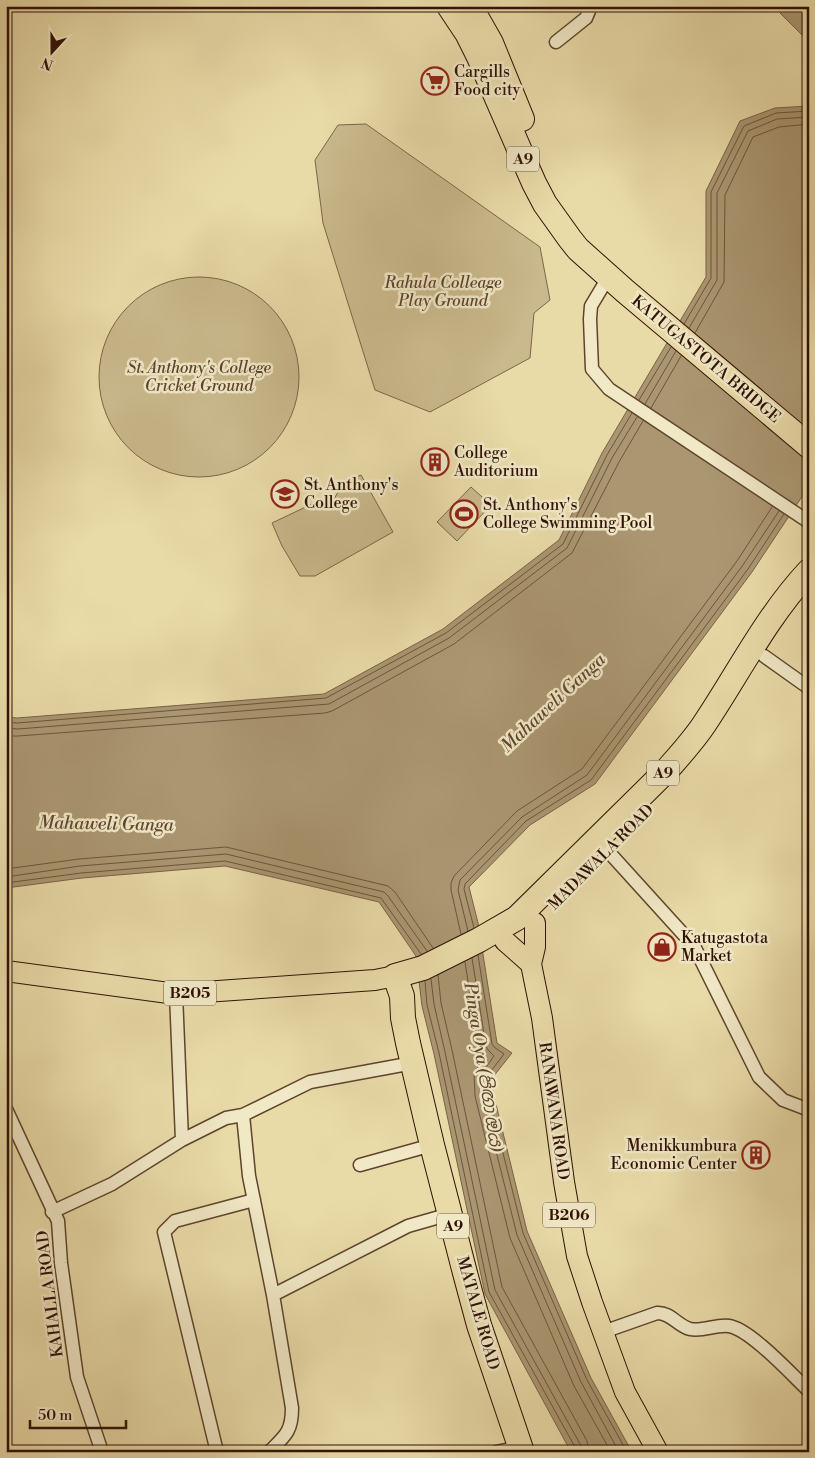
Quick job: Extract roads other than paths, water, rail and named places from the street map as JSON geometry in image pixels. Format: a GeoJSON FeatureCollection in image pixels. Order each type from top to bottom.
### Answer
{"type":"FeatureCollection","features":[{"type":"Feature","properties":{"kind":"highway","name":"A9"},"geometry":{"type":"LineString","coordinates":[[449,6],[467,33],[479,57],[514,140],[545,204],[578,249],[623,282]]}},
{"type":"Feature","properties":{"kind":"highway","name":"A9"},"geometry":{"type":"LineString","coordinates":[[470,6],[491,43],[544,168],[565,208],[623,282]]}},
{"type":"Feature","properties":{"kind":"highway","name":"KATUGASTOTA BRIDGE"},"geometry":{"type":"LineString","coordinates":[[623,282],[809,426]]}},
{"type":"Feature","properties":{"kind":"highway","name":"KATUGASTOTA BRIDGE"},"geometry":{"type":"LineString","coordinates":[[623,282],[809,446]]}},
{"type":"Feature","properties":{"kind":"highway","name":"MADAWALA ROAD"},"geometry":{"type":"LineString","coordinates":[[602,845],[688,746],[781,606],[809,571]]}},
{"type":"Feature","properties":{"kind":"highway","name":"MADAWALA ROAD"},"geometry":{"type":"LineString","coordinates":[[397,985],[439,972],[526,920],[602,845],[679,778],[717,731],[781,630],[809,593]]}},
{"type":"Feature","properties":{"kind":"highway","name":"MATALE ROAD"},"geometry":{"type":"LineString","coordinates":[[397,985],[432,1145],[479,1325],[521,1449]]}},
{"type":"Feature","properties":{"kind":"main road","name":"B206"},"geometry":{"type":"LineString","coordinates":[[526,920],[535,947],[531,964]]}},
{"type":"Feature","properties":{"kind":"main road"},"geometry":{"type":"LineString","coordinates":[[489,941],[531,964]]}},
{"type":"Feature","properties":{"kind":"main road","name":"RANAWANA ROAD"},"geometry":{"type":"LineString","coordinates":[[531,964],[542,1018],[571,1229],[583,1276],[625,1392],[658,1452]]}},
{"type":"Feature","properties":{"kind":"main road","name":"MADAWALA ROAD"},"geometry":{"type":"LineString","coordinates":[[6,970],[176,994],[397,985]]}},
{"type":"Feature","properties":{"kind":"street"},"geometry":{"type":"LineString","coordinates":[[556,42],[586,18],[591,6]]}},
{"type":"Feature","properties":{"kind":"street"},"geometry":{"type":"LineString","coordinates":[[623,282],[591,306],[592,369],[609,389],[804,519]]}},
{"type":"Feature","properties":{"kind":"street"},"geometry":{"type":"LineString","coordinates":[[764,656],[809,688]]}},
{"type":"Feature","properties":{"kind":"street"},"geometry":{"type":"LineString","coordinates":[[602,845],[694,946],[759,1078],[783,1100],[809,1109]]}},
{"type":"Feature","properties":{"kind":"street"},"geometry":{"type":"LineString","coordinates":[[176,994],[182,1140]]}},
{"type":"Feature","properties":{"kind":"street"},"geometry":{"type":"LineString","coordinates":[[52,1212],[112,1184],[182,1140],[226,1118],[243,1115],[310,1082],[413,1063]]}},
{"type":"Feature","properties":{"kind":"street","name":"KAHALLA ROAD"},"geometry":{"type":"LineString","coordinates":[[6,1108],[52,1212],[58,1221],[60,1263],[77,1377],[102,1452]]}},
{"type":"Feature","properties":{"kind":"street"},"geometry":{"type":"LineString","coordinates":[[243,1115],[249,1176],[273,1295],[292,1408],[292,1420],[288,1433],[269,1452]]}},
{"type":"Feature","properties":{"kind":"street"},"geometry":{"type":"LineString","coordinates":[[360,1166],[432,1145]]}},
{"type":"Feature","properties":{"kind":"street"},"geometry":{"type":"LineString","coordinates":[[217,1452],[164,1232],[175,1221],[254,1200]]}},
{"type":"Feature","properties":{"kind":"street"},"geometry":{"type":"LineString","coordinates":[[273,1295],[408,1226],[450,1214]]}},
{"type":"Feature","properties":{"kind":"street"},"geometry":{"type":"LineString","coordinates":[[603,1332],[663,1312],[684,1327],[694,1330],[727,1326],[736,1327],[752,1336],[809,1392]]}},
{"type":"Feature","properties":{"kind":"street"},"geometry":{"type":"LineString","coordinates":[[496,1452],[521,1449]]}},
{"type":"Feature","properties":{"kind":"water"},"geometry":{"type":"Polygon","coordinates":[[[773,6],[809,6],[809,42],[773,6]]]}},
{"type":"Feature","properties":{"kind":"water"},"geometry":{"type":"Polygon","coordinates":[[[809,106],[809,486],[752,572],[595,784],[530,825],[469,887],[478,923],[497,1043],[512,1053],[493,1077],[493,1092],[527,1231],[591,1378],[632,1452],[571,1452],[485,1294],[422,1006],[416,956],[379,902],[225,866],[82,878],[6,888],[6,717],[17,718],[324,694],[443,629],[559,540],[602,453],[706,277],[706,191],[740,121],[775,108],[809,106]]]}},
{"type":"Feature","properties":{"kind":"place","name":"Cargills Food city"},"geometry":{"type":"Point","coordinates":[435,81]}},
{"type":"Feature","properties":{"kind":"place","name":"College Auditorium"},"geometry":{"type":"Point","coordinates":[435,462]}},
{"type":"Feature","properties":{"kind":"place","name":"St. Anthony's College"},"geometry":{"type":"Point","coordinates":[285,494]}},
{"type":"Feature","properties":{"kind":"place","name":"St. Anthony's College Swimming Pool"},"geometry":{"type":"Point","coordinates":[464,514]}},
{"type":"Feature","properties":{"kind":"place","name":"Katugastota Market"},"geometry":{"type":"Point","coordinates":[662,947]}},
{"type":"Feature","properties":{"kind":"place","name":"Menikkumbura Economic Center"},"geometry":{"type":"Point","coordinates":[756,1155]}},
{"type":"Feature","properties":{"kind":"park label","name":"Rahula Colleage Play Ground"},"geometry":{"type":"Point","coordinates":[443,292]}},
{"type":"Feature","properties":{"kind":"park label","name":"St. Anthony's College Cricket Ground"},"geometry":{"type":"Point","coordinates":[199,377]}},
{"type":"Feature","properties":{"kind":"water label","name":"Mahaweli Ganga"},"geometry":{"type":"Point","coordinates":[553,703]}},
{"type":"Feature","properties":{"kind":"water label","name":"Mahaweli Ganga"},"geometry":{"type":"Point","coordinates":[106,824]}},
{"type":"Feature","properties":{"kind":"water label","name":"Pinga Oya (පිඟා ඔය)"},"geometry":{"type":"Point","coordinates":[483,1067]}}]}
